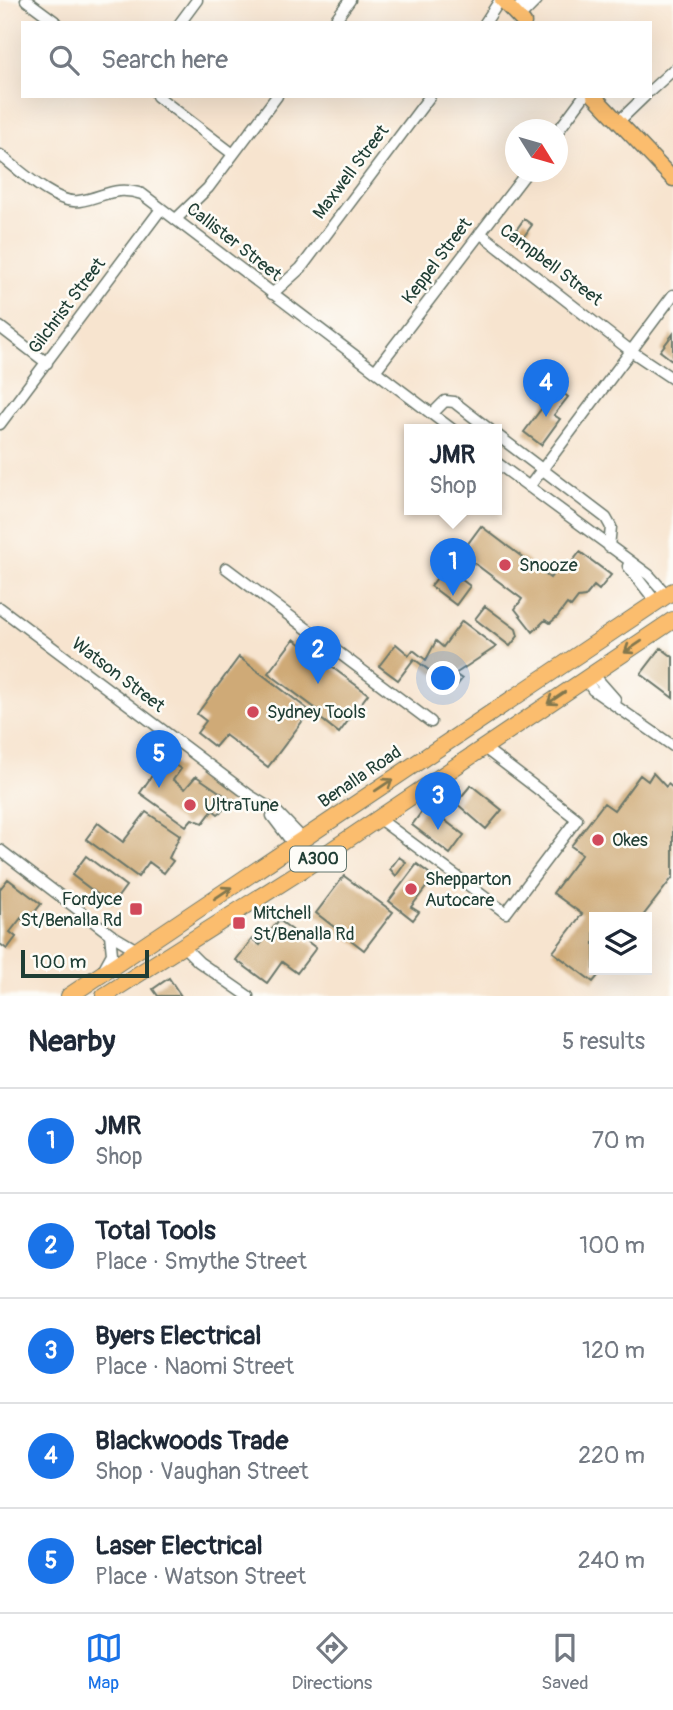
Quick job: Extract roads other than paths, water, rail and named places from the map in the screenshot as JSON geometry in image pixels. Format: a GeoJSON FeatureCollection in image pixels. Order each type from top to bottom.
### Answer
{"type":"FeatureCollection","features":[{"type":"Feature","properties":{"kind":"highway"},"geometry":{"type":"LineString","coordinates":[[666,596],[673,616]]}},
{"type":"Feature","properties":{"kind":"highway","name":"Benalla Road"},"geometry":{"type":"LineString","coordinates":[[69,996],[666,596]]}},
{"type":"Feature","properties":{"kind":"highway","name":"A300"},"geometry":{"type":"LineString","coordinates":[[104,996],[312,863],[589,677],[673,616]]}},
{"type":"Feature","properties":{"kind":"highway"},"geometry":{"type":"LineString","coordinates":[[576,656],[589,677]]}},
{"type":"Feature","properties":{"kind":"highway"},"geometry":{"type":"LineString","coordinates":[[327,823],[346,840]]}},
{"type":"Feature","properties":{"kind":"highway"},"geometry":{"type":"LineString","coordinates":[[298,842],[312,863]]}},
{"type":"Feature","properties":{"kind":"highway"},"geometry":{"type":"LineString","coordinates":[[174,926],[186,944]]}},
{"type":"Feature","properties":{"kind":"main road"},"geometry":{"type":"LineString","coordinates":[[596,98],[673,179]]}},
{"type":"Feature","properties":{"kind":"street"},"geometry":{"type":"LineString","coordinates":[[181,21],[197,0]]}},
{"type":"Feature","properties":{"kind":"street"},"geometry":{"type":"LineString","coordinates":[[334,21],[350,0]]}},
{"type":"Feature","properties":{"kind":"street"},"geometry":{"type":"LineString","coordinates":[[490,21],[526,0]]}},
{"type":"Feature","properties":{"kind":"street"},"geometry":{"type":"LineString","coordinates":[[511,10],[537,0]]}},
{"type":"Feature","properties":{"kind":"street"},"geometry":{"type":"LineString","coordinates":[[32,2],[55,21]]}},
{"type":"Feature","properties":{"kind":"street"},"geometry":{"type":"LineString","coordinates":[[652,89],[673,70]]}},
{"type":"Feature","properties":{"kind":"street"},"geometry":{"type":"LineString","coordinates":[[160,98],[233,154]]}},
{"type":"Feature","properties":{"kind":"street"},"geometry":{"type":"LineString","coordinates":[[179,222],[275,98]]}},
{"type":"Feature","properties":{"kind":"street","name":"Maxwell Street"},"geometry":{"type":"LineString","coordinates":[[276,297],[301,268],[428,98]]}},
{"type":"Feature","properties":{"kind":"street"},"geometry":{"type":"LineString","coordinates":[[567,119],[582,98]]}},
{"type":"Feature","properties":{"kind":"street"},"geometry":{"type":"LineString","coordinates":[[618,122],[643,98]]}},
{"type":"Feature","properties":{"kind":"street","name":"Callister Street"},"geometry":{"type":"LineString","coordinates":[[0,155],[64,201],[78,202],[127,189],[142,194],[445,424]]}},
{"type":"Feature","properties":{"kind":"street","name":"Keppel Street"},"geometry":{"type":"LineString","coordinates":[[375,371],[519,182]]}},
{"type":"Feature","properties":{"kind":"street","name":"Gilchrist Street"},"geometry":{"type":"LineString","coordinates":[[0,424],[161,209]]}},
{"type":"Feature","properties":{"kind":"street","name":"Campbell Street"},"geometry":{"type":"LineString","coordinates":[[481,233],[670,376]]}},
{"type":"Feature","properties":{"kind":"street"},"geometry":{"type":"LineString","coordinates":[[529,487],[673,295]]}},
{"type":"Feature","properties":{"kind":"street"},"geometry":{"type":"LineString","coordinates":[[0,327],[47,363]]}},
{"type":"Feature","properties":{"kind":"street"},"geometry":{"type":"LineString","coordinates":[[432,414],[445,401],[454,402],[482,424]]}},
{"type":"Feature","properties":{"kind":"street"},"geometry":{"type":"LineString","coordinates":[[502,439],[606,518],[612,533],[613,550]]}},
{"type":"Feature","properties":{"kind":"street"},"geometry":{"type":"LineString","coordinates":[[502,467],[649,575],[666,596]]}},
{"type":"Feature","properties":{"kind":"street"},"geometry":{"type":"LineString","coordinates":[[226,568],[431,722]]}},
{"type":"Feature","properties":{"kind":"street","name":"Watson Street"},"geometry":{"type":"LineString","coordinates":[[0,608],[249,795],[278,813],[298,842]]}},
{"type":"Feature","properties":{"kind":"street"},"geometry":{"type":"LineString","coordinates":[[589,677],[624,709],[673,746]]}},
{"type":"Feature","properties":{"kind":"street"},"geometry":{"type":"LineString","coordinates":[[379,818],[506,913],[577,819],[484,747]]}},
{"type":"Feature","properties":{"kind":"street"},"geometry":{"type":"LineString","coordinates":[[0,850],[110,934],[137,950]]}},
{"type":"Feature","properties":{"kind":"street"},"geometry":{"type":"LineString","coordinates":[[101,975],[112,954],[110,934]]}},
{"type":"Feature","properties":{"kind":"street"},"geometry":{"type":"LineString","coordinates":[[186,944],[247,996]]}},
{"type":"Feature","properties":{"kind":"place","name":"Blackwoods Trade"},"geometry":{"type":"Point","coordinates":[546,417]}},
{"type":"Feature","properties":{"kind":"place","name":"Snooze"},"geometry":{"type":"Point","coordinates":[505,565]}},
{"type":"Feature","properties":{"kind":"place","name":"JMR"},"geometry":{"type":"Point","coordinates":[453,596]}},
{"type":"Feature","properties":{"kind":"place","name":"Total Tools"},"geometry":{"type":"Point","coordinates":[318,684]}},
{"type":"Feature","properties":{"kind":"place","name":"Sydney Tools"},"geometry":{"type":"Point","coordinates":[253,712]}},
{"type":"Feature","properties":{"kind":"place","name":"Laser Electrical"},"geometry":{"type":"Point","coordinates":[159,788]}},
{"type":"Feature","properties":{"kind":"place","name":"UltraTune"},"geometry":{"type":"Point","coordinates":[190,805]}},
{"type":"Feature","properties":{"kind":"place","name":"Byers Electrical"},"geometry":{"type":"Point","coordinates":[438,830]}},
{"type":"Feature","properties":{"kind":"place","name":"Okes"},"geometry":{"type":"Point","coordinates":[598,840]}},
{"type":"Feature","properties":{"kind":"place","name":"Shepparton Autocare"},"geometry":{"type":"Point","coordinates":[411,889]}},
{"type":"Feature","properties":{"kind":"place","name":"Fordyce St/Benalla Rd"},"geometry":{"type":"Point","coordinates":[136,909]}},
{"type":"Feature","properties":{"kind":"place","name":"Mitchell St/Benalla Rd"},"geometry":{"type":"Point","coordinates":[239,923]}}]}
